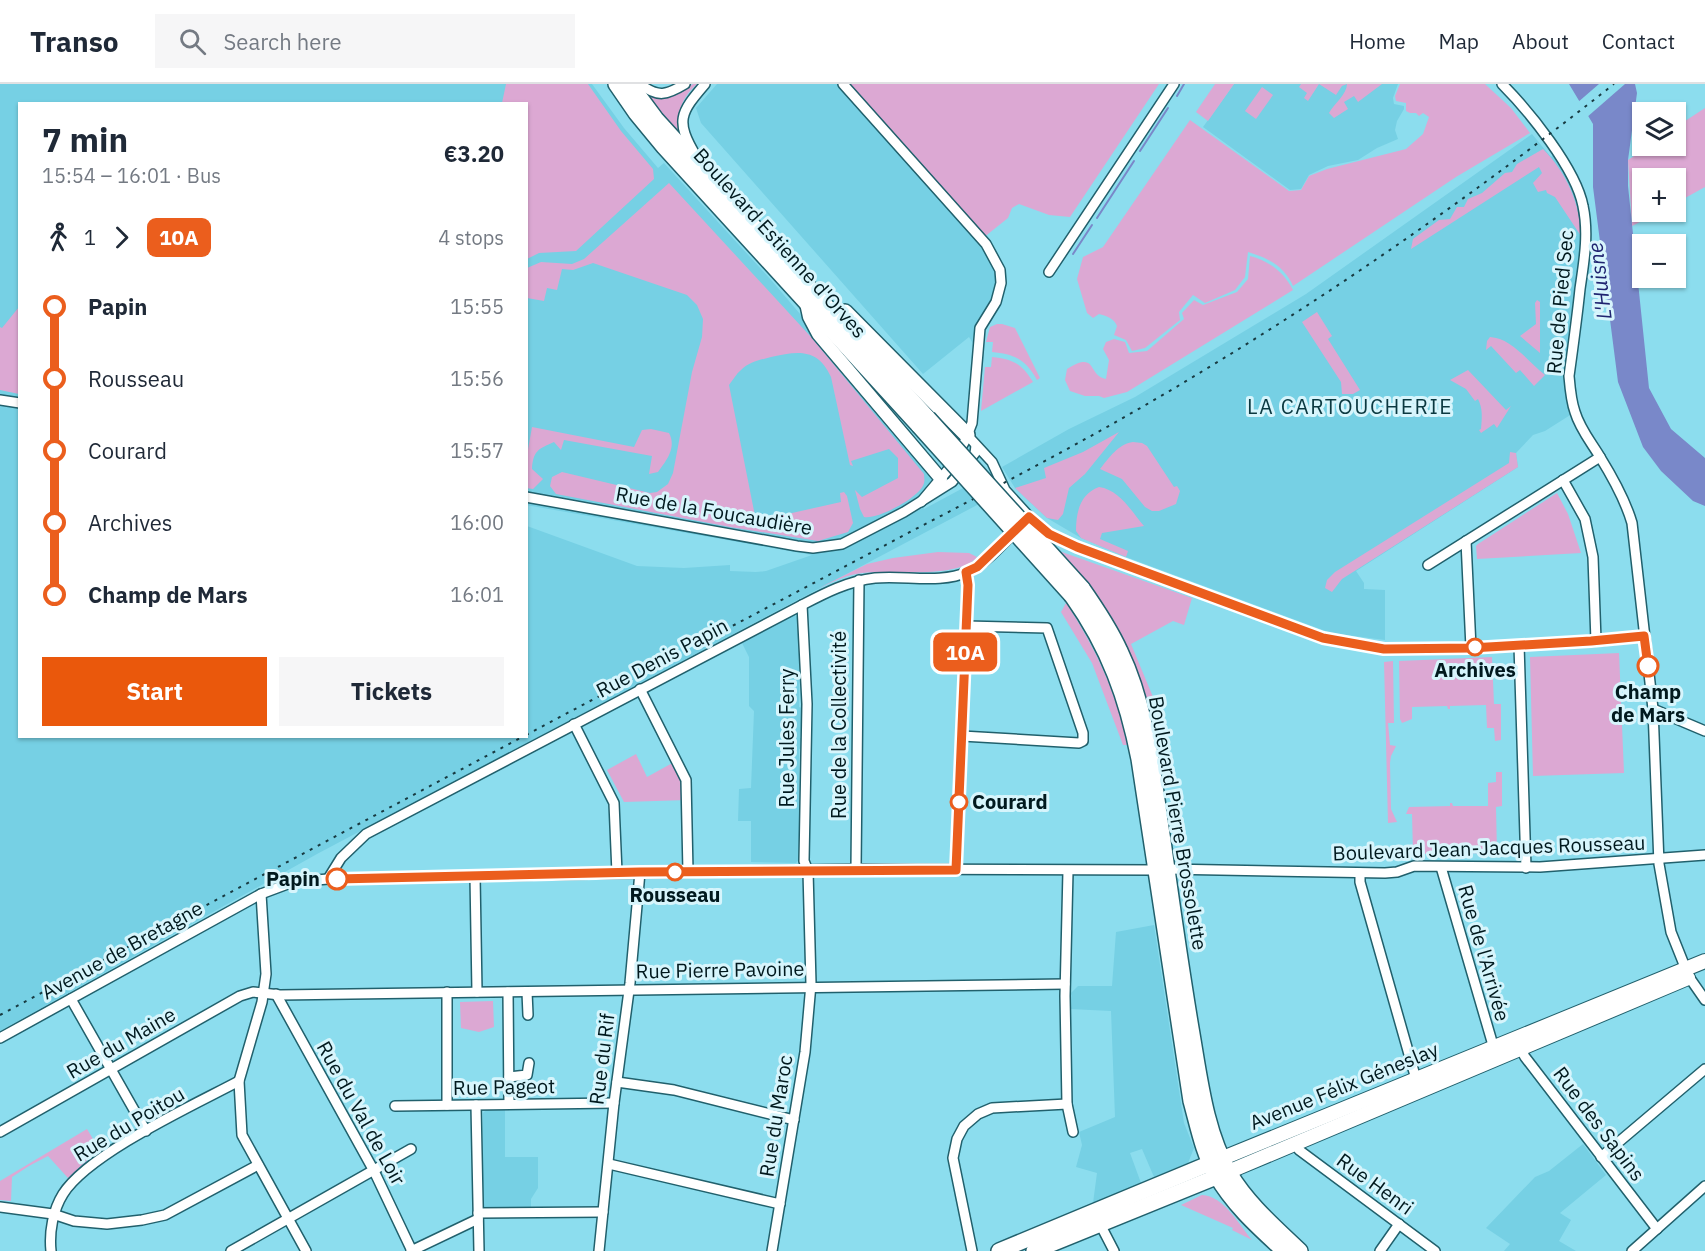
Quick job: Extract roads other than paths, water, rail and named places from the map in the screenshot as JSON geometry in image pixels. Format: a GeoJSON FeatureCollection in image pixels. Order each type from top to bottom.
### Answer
{"type":"FeatureCollection","features":[{"type":"Feature","properties":{"kind":"main road","name":"Boulevard Estienne d'Orves"},"geometry":{"type":"LineString","coordinates":[[616,84],[664,147],[806,303],[923,422]]}},
{"type":"Feature","properties":{"kind":"main road","name":"Boulevard Estienne d'Orves"},"geometry":{"type":"LineString","coordinates":[[630,84],[656,119],[810,284],[923,422]]}},
{"type":"Feature","properties":{"kind":"main road"},"geometry":{"type":"LineString","coordinates":[[810,284],[841,308],[971,440]]}},
{"type":"Feature","properties":{"kind":"main road","name":"Boulevard Pierre Brossolette"},"geometry":{"type":"LineString","coordinates":[[923,422],[1077,592],[1096,607],[1120,651],[1136,696],[1147,738],[1171,974],[1191,1101],[1220,1167]]}},
{"type":"Feature","properties":{"kind":"main road","name":"Boulevard Pierre Brossolette"},"geometry":{"type":"LineString","coordinates":[[1077,592],[1108,655],[1125,700],[1139,759],[1152,854],[1161,870],[1203,1099],[1220,1167]]}},
{"type":"Feature","properties":{"kind":"main road","name":"Avenue Félix Géneslay"},"geometry":{"type":"LineString","coordinates":[[999,1251],[1220,1167],[1296,1143],[1495,1053],[1687,973],[1705,961]]}},
{"type":"Feature","properties":{"kind":"main road","name":"Avenue Félix Géneslay"},"geometry":{"type":"LineString","coordinates":[[1687,973],[1705,970]]}},
{"type":"Feature","properties":{"kind":"main road","name":"Avenue Félix Géneslay"},"geometry":{"type":"LineString","coordinates":[[1034,1251],[1100,1224],[1416,1079],[1495,1053]]}},
{"type":"Feature","properties":{"kind":"main road"},"geometry":{"type":"LineString","coordinates":[[1220,1167],[1248,1216],[1284,1251]]}},
{"type":"Feature","properties":{"kind":"main road"},"geometry":{"type":"LineString","coordinates":[[1220,1167],[1261,1214],[1300,1251]]}},
{"type":"Feature","properties":{"kind":"street"},"geometry":{"type":"LineString","coordinates":[[640,84],[653,93],[663,94],[672,92],[685,84]]}},
{"type":"Feature","properties":{"kind":"street"},"geometry":{"type":"LineString","coordinates":[[705,84],[689,102],[682,123],[688,143],[712,180]]}},
{"type":"Feature","properties":{"kind":"street"},"geometry":{"type":"LineString","coordinates":[[843,84],[986,244],[994,256],[1000,270],[1001,283],[996,302],[980,328],[971,440],[993,462],[1005,490],[1029,517],[1049,534],[1077,547],[1323,638],[1384,649],[1471,648],[1644,636]]}},
{"type":"Feature","properties":{"kind":"street"},"geometry":{"type":"LineString","coordinates":[[1049,272],[1174,84]]}},
{"type":"Feature","properties":{"kind":"street","name":"Rue de Pied Sec"},"geometry":{"type":"LineString","coordinates":[[1502,84],[1552,145],[1579,193],[1584,208],[1586,242],[1569,376],[1575,412],[1582,430],[1620,492],[1632,523],[1653,710],[1659,859],[1671,932],[1687,973],[1705,1000]]}},
{"type":"Feature","properties":{"kind":"street"},"geometry":{"type":"LineString","coordinates":[[806,303],[809,317],[818,334],[941,479],[950,481],[956,478]]}},
{"type":"Feature","properties":{"kind":"street"},"geometry":{"type":"LineString","coordinates":[[0,400],[18,403]]}},
{"type":"Feature","properties":{"kind":"street","name":"Rue de la Foucaudière"},"geometry":{"type":"LineString","coordinates":[[528,497],[813,548],[842,544],[921,502],[948,485],[976,451],[971,440],[921,502]]}},
{"type":"Feature","properties":{"kind":"street"},"geometry":{"type":"LineString","coordinates":[[1428,565],[1600,457]]}},
{"type":"Feature","properties":{"kind":"street"},"geometry":{"type":"LineString","coordinates":[[964,468],[973,463],[984,462],[995,468]]}},
{"type":"Feature","properties":{"kind":"street"},"geometry":{"type":"LineString","coordinates":[[1563,480],[1585,519],[1593,557],[1596,641]]}},
{"type":"Feature","properties":{"kind":"street","name":"Rue Denis Papin"},"geometry":{"type":"LineString","coordinates":[[328,879],[341,858],[366,834],[827,592],[859,580],[907,576],[941,578],[956,576],[977,567],[1029,517]]}},
{"type":"Feature","properties":{"kind":"street"},"geometry":{"type":"LineString","coordinates":[[1466,541],[1471,648]]}},
{"type":"Feature","properties":{"kind":"street"},"geometry":{"type":"LineString","coordinates":[[956,870],[968,585],[966,572]]}},
{"type":"Feature","properties":{"kind":"street","name":"Rue de la Collectivité"},"geometry":{"type":"LineString","coordinates":[[856,869],[859,580]]}},
{"type":"Feature","properties":{"kind":"street","name":"Rue Jules Ferry"},"geometry":{"type":"LineString","coordinates":[[802,605],[807,704],[804,861],[808,871],[811,987]]}},
{"type":"Feature","properties":{"kind":"street"},"geometry":{"type":"LineString","coordinates":[[962,736],[1083,741],[1083,733],[1047,628],[966,626]]}},
{"type":"Feature","properties":{"kind":"street"},"geometry":{"type":"LineString","coordinates":[[1519,645],[1526,868]]}},
{"type":"Feature","properties":{"kind":"street"},"geometry":{"type":"LineString","coordinates":[[640,690],[686,780],[688,872]]}},
{"type":"Feature","properties":{"kind":"street"},"geometry":{"type":"LineString","coordinates":[[1653,710],[1705,731]]}},
{"type":"Feature","properties":{"kind":"street"},"geometry":{"type":"LineString","coordinates":[[574,724],[614,803],[617,873]]}},
{"type":"Feature","properties":{"kind":"street","name":"Boulevard Jean-Jacques Rousseau"},"geometry":{"type":"LineString","coordinates":[[261,894],[293,882],[328,879],[856,869],[1360,873],[1397,872],[1414,866],[1526,868],[1705,855]]}},
{"type":"Feature","properties":{"kind":"street","name":"Rue de l'Arrivée"},"geometry":{"type":"LineString","coordinates":[[1441,867],[1495,1053]]}},
{"type":"Feature","properties":{"kind":"street"},"geometry":{"type":"LineString","coordinates":[[1068,871],[1065,984],[1067,1104],[1073,1132]]}},
{"type":"Feature","properties":{"kind":"street","name":"Rue du Rif"},"geometry":{"type":"LineString","coordinates":[[599,1251],[640,872]]}},
{"type":"Feature","properties":{"kind":"street"},"geometry":{"type":"LineString","coordinates":[[1360,873],[1360,882],[1416,1079]]}},
{"type":"Feature","properties":{"kind":"street"},"geometry":{"type":"LineString","coordinates":[[475,876],[477,992]]}},
{"type":"Feature","properties":{"kind":"street"},"geometry":{"type":"LineString","coordinates":[[261,894],[266,974],[262,1002],[239,1081],[242,1135],[306,1251]]}},
{"type":"Feature","properties":{"kind":"street","name":"Avenue de Bretagne"},"geometry":{"type":"LineString","coordinates":[[0,1038],[261,894]]}},
{"type":"Feature","properties":{"kind":"street","name":"Rue Pierre Pavoine"},"geometry":{"type":"LineString","coordinates":[[262,992],[276,994],[527,992],[1065,984]]}},
{"type":"Feature","properties":{"kind":"street","name":"Rue du Maroc"},"geometry":{"type":"LineString","coordinates":[[772,1251],[805,1052],[811,987]]}},
{"type":"Feature","properties":{"kind":"street","name":"Rue du Maine"},"geometry":{"type":"LineString","coordinates":[[0,1132],[240,996],[262,992]]}},
{"type":"Feature","properties":{"kind":"street"},"geometry":{"type":"LineString","coordinates":[[447,992],[447,1105]]}},
{"type":"Feature","properties":{"kind":"street"},"geometry":{"type":"LineString","coordinates":[[508,992],[509,1104]]}},
{"type":"Feature","properties":{"kind":"street"},"geometry":{"type":"LineString","coordinates":[[527,992],[528,1015]]}},
{"type":"Feature","properties":{"kind":"street","name":"Rue du Val de Loir"},"geometry":{"type":"LineString","coordinates":[[276,994],[374,1171],[412,1251]]}},
{"type":"Feature","properties":{"kind":"street"},"geometry":{"type":"LineString","coordinates":[[71,999],[146,1131]]}},
{"type":"Feature","properties":{"kind":"street","name":"Rue des Sapins"},"geometry":{"type":"LineString","coordinates":[[1517,1044],[1656,1229]]}},
{"type":"Feature","properties":{"kind":"street"},"geometry":{"type":"LineString","coordinates":[[509,1077],[527,1075],[529,1063]]}},
{"type":"Feature","properties":{"kind":"street"},"geometry":{"type":"LineString","coordinates":[[1601,1157],[1705,1069]]}},
{"type":"Feature","properties":{"kind":"street","name":"Rue du Poitou"},"geometry":{"type":"LineString","coordinates":[[53,1214],[63,1193],[82,1171],[146,1131],[239,1081]]}},
{"type":"Feature","properties":{"kind":"street"},"geometry":{"type":"LineString","coordinates":[[617,1082],[674,1090],[794,1120]]}},
{"type":"Feature","properties":{"kind":"street","name":"Rue Pageot"},"geometry":{"type":"LineString","coordinates":[[395,1106],[614,1103]]}},
{"type":"Feature","properties":{"kind":"street"},"geometry":{"type":"LineString","coordinates":[[972,1251],[953,1158],[957,1139],[964,1126],[978,1114],[992,1108],[1067,1104]]}},
{"type":"Feature","properties":{"kind":"street"},"geometry":{"type":"LineString","coordinates":[[476,1105],[479,1251]]}},
{"type":"Feature","properties":{"kind":"street","name":"Rue Henri"},"geometry":{"type":"LineString","coordinates":[[1296,1143],[1299,1150],[1435,1251]]}},
{"type":"Feature","properties":{"kind":"street"},"geometry":{"type":"LineString","coordinates":[[231,1251],[411,1149]]}},
{"type":"Feature","properties":{"kind":"street"},"geometry":{"type":"LineString","coordinates":[[609,1164],[780,1204]]}},
{"type":"Feature","properties":{"kind":"street"},"geometry":{"type":"LineString","coordinates":[[0,1207],[53,1214],[74,1221],[107,1224],[142,1221],[165,1215],[258,1165]]}},
{"type":"Feature","properties":{"kind":"street"},"geometry":{"type":"LineString","coordinates":[[1632,1251],[1705,1186]]}},
{"type":"Feature","properties":{"kind":"street"},"geometry":{"type":"LineString","coordinates":[[412,1251],[478,1216],[603,1212]]}},
{"type":"Feature","properties":{"kind":"street"},"geometry":{"type":"LineString","coordinates":[[51,1251],[53,1214]]}},
{"type":"Feature","properties":{"kind":"street"},"geometry":{"type":"LineString","coordinates":[[1100,1224],[1114,1251]]}},
{"type":"Feature","properties":{"kind":"street"},"geometry":{"type":"LineString","coordinates":[[1380,1251],[1399,1224]]}},
{"type":"Feature","properties":{"kind":"waterway"},"geometry":{"type":"LineString","coordinates":[[1177,96],[1184,84]]}},
{"type":"Feature","properties":{"kind":"waterway"},"geometry":{"type":"LineString","coordinates":[[1140,151],[1168,108]]}},
{"type":"Feature","properties":{"kind":"waterway"},"geometry":{"type":"LineString","coordinates":[[1097,218],[1134,161]]}},
{"type":"Feature","properties":{"kind":"waterway"},"geometry":{"type":"LineString","coordinates":[[1073,254],[1092,225]]}},
{"type":"Feature","properties":{"kind":"railway"},"geometry":{"type":"LineString","coordinates":[[528,734],[1097,433],[1170,391],[1311,303],[1414,233],[1515,160],[1614,84]]}},
{"type":"Feature","properties":{"kind":"railway"},"geometry":{"type":"LineString","coordinates":[[0,1015],[520,738]]}},
{"type":"Feature","properties":{"kind":"place","name":"Archives"},"geometry":{"type":"Point","coordinates":[1475,647]}},
{"type":"Feature","properties":{"kind":"place","name":"Champ de Mars"},"geometry":{"type":"Point","coordinates":[1648,666]}},
{"type":"Feature","properties":{"kind":"place","name":"Courard"},"geometry":{"type":"Point","coordinates":[959,802]}},
{"type":"Feature","properties":{"kind":"place","name":"Rousseau"},"geometry":{"type":"Point","coordinates":[675,872]}},
{"type":"Feature","properties":{"kind":"place","name":"Papin"},"geometry":{"type":"Point","coordinates":[337,879]}},
{"type":"Feature","properties":{"kind":"district","name":"LA CARTOUCHERIE"},"geometry":{"type":"Point","coordinates":[1350,407]}},
{"type":"Feature","properties":{"kind":"water label","name":"L'Huisne"},"geometry":{"type":"Point","coordinates":[1600,281]}}]}
